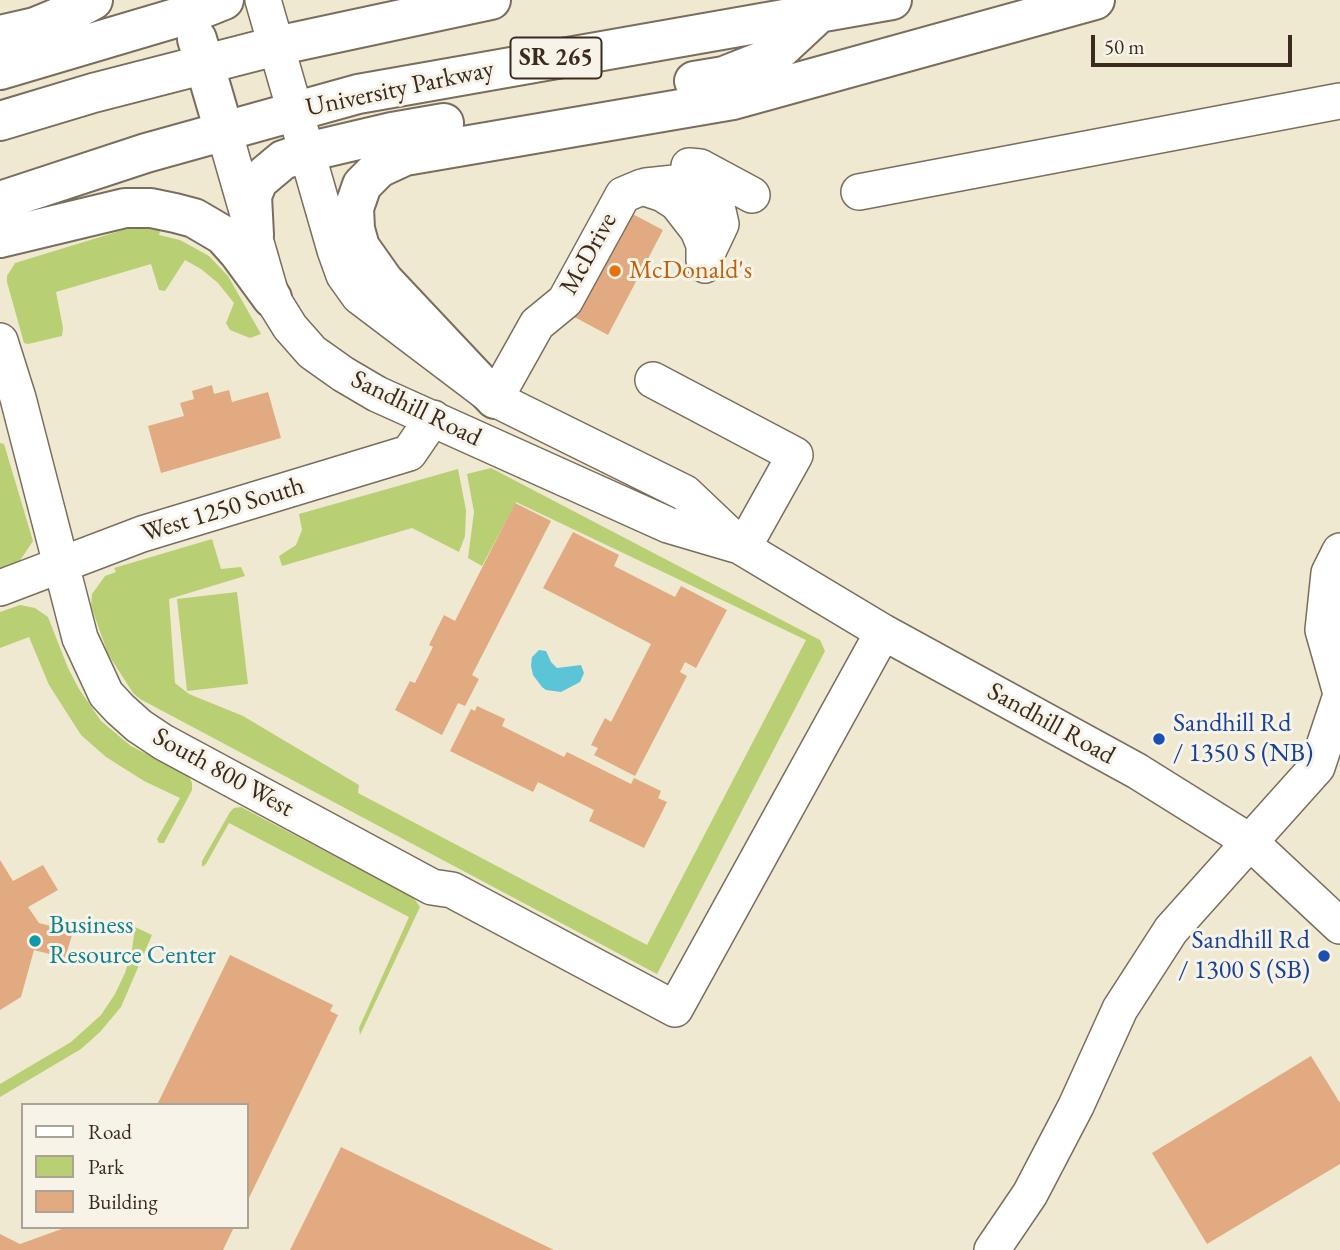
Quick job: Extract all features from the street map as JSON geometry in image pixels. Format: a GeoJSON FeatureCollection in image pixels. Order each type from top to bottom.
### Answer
{"type":"FeatureCollection","features":[{"type":"Feature","properties":{"kind":"main road"},"geometry":{"type":"LineString","coordinates":[[0,29],[31,13],[48,0]]}},
{"type":"Feature","properties":{"kind":"main road"},"geometry":{"type":"LineString","coordinates":[[0,35],[35,27],[93,0]]}},
{"type":"Feature","properties":{"kind":"main road"},"geometry":{"type":"LineString","coordinates":[[0,70],[187,7],[224,0]]}},
{"type":"Feature","properties":{"kind":"main road"},"geometry":{"type":"LineString","coordinates":[[0,121],[93,93],[276,46],[491,0]]}},
{"type":"Feature","properties":{"kind":"main road","name":"University Parkway"},"geometry":{"type":"LineString","coordinates":[[0,201],[146,153],[358,94],[825,7],[892,0]]}},
{"type":"Feature","properties":{"kind":"main road"},"geometry":{"type":"LineString","coordinates":[[495,400],[384,281],[360,247],[355,229],[354,208],[362,185],[379,168],[405,156],[733,100],[1095,0]]}},
{"type":"Feature","properties":{"kind":"main road","name":"Sandhill Road"},"geometry":{"type":"LineString","coordinates":[[187,7],[224,131]]}},
{"type":"Feature","properties":{"kind":"main road"},"geometry":{"type":"LineString","coordinates":[[254,235],[253,196],[258,181],[283,160],[392,132],[724,76],[745,69],[778,51],[825,7]]}},
{"type":"Feature","properties":{"kind":"main road"},"geometry":{"type":"LineString","coordinates":[[0,237],[125,208],[151,208],[175,213],[194,218],[223,235],[272,298]]}},
{"type":"Feature","properties":{"kind":"street","name":"Sandhill Road"},"geometry":{"type":"LineString","coordinates":[[263,0],[344,275],[359,296],[495,400],[685,493],[743,548],[883,632],[1137,771],[1249,841],[1340,926]]}},
{"type":"Feature","properties":{"kind":"street"},"geometry":{"type":"LineString","coordinates":[[859,192],[1340,101]]}},
{"type":"Feature","properties":{"kind":"street","name":"Sandhill Road"},"geometry":{"type":"LineString","coordinates":[[224,131],[272,298],[290,327],[312,352],[377,394],[668,525],[743,548]]}},
{"type":"Feature","properties":{"kind":"street"},"geometry":{"type":"LineString","coordinates":[[706,269],[704,245],[688,214],[663,194],[630,184],[640,173],[688,166],[700,167],[752,195]]}},
{"type":"Feature","properties":{"kind":"street","name":"McDrive"},"geometry":{"type":"LineString","coordinates":[[495,400],[537,324],[565,301],[630,184]]}},
{"type":"Feature","properties":{"kind":"street","name":"South 800 West"},"geometry":{"type":"LineString","coordinates":[[0,341],[18,398],[80,638],[101,684],[113,701],[139,726],[163,742],[432,887],[452,890],[676,1009],[883,632]]}},
{"type":"Feature","properties":{"kind":"street"},"geometry":{"type":"LineString","coordinates":[[653,380],[795,455],[743,548]]}},
{"type":"Feature","properties":{"kind":"street","name":"West 1250 South"},"geometry":{"type":"LineString","coordinates":[[0,588],[142,534],[409,453],[433,418]]}},
{"type":"Feature","properties":{"kind":"street"},"geometry":{"type":"LineString","coordinates":[[1340,551],[1329,573],[1323,630],[1340,690]]}},
{"type":"Feature","properties":{"kind":"street"},"geometry":{"type":"LineString","coordinates":[[992,1250],[1036,1183],[1076,1106],[1120,1009],[1171,930],[1317,767],[1340,698]]}},
{"type":"Feature","properties":{"kind":"green space"},"geometry":{"type":"Polygon","coordinates":[[[141,227],[161,228],[159,235],[180,240],[209,256],[228,276],[261,334],[250,338],[230,330],[226,323],[234,303],[218,283],[185,260],[165,291],[159,290],[151,264],[56,292],[62,336],[24,343],[7,282],[7,276],[15,263],[141,227]]]}},
{"type":"Feature","properties":{"kind":"green space"},"geometry":{"type":"Polygon","coordinates":[[[0,443],[4,444],[33,541],[19,562],[0,569],[0,443]]]}},
{"type":"Feature","properties":{"kind":"green space"},"geometry":{"type":"Polygon","coordinates":[[[491,468],[820,640],[825,651],[657,974],[140,699],[133,693],[108,654],[91,606],[92,594],[105,576],[116,572],[114,568],[212,539],[221,569],[241,567],[245,576],[169,599],[175,683],[189,694],[243,716],[359,785],[358,793],[647,945],[806,640],[516,502],[482,566],[468,558],[474,512],[467,474],[491,468]]]}},
{"type":"Feature","properties":{"kind":"green space"},"geometry":{"type":"Polygon","coordinates":[[[458,469],[466,510],[465,536],[459,552],[412,528],[282,566],[279,556],[296,545],[302,530],[299,514],[458,469]]]}},
{"type":"Feature","properties":{"kind":"green space"},"geometry":{"type":"Polygon","coordinates":[[[237,592],[248,684],[187,691],[177,599],[237,592]]]}},
{"type":"Feature","properties":{"kind":"green space"},"geometry":{"type":"Polygon","coordinates":[[[20,605],[35,608],[48,617],[68,668],[101,721],[131,746],[189,776],[192,790],[164,843],[159,843],[157,839],[180,798],[144,781],[106,757],[81,735],[49,685],[29,637],[0,648],[0,612],[20,605]]]}},
{"type":"Feature","properties":{"kind":"green space"},"geometry":{"type":"Polygon","coordinates":[[[241,807],[413,897],[420,907],[360,1035],[359,1028],[409,917],[229,823],[202,867],[202,861],[230,812],[241,807]]]}},
{"type":"Feature","properties":{"kind":"green space"},"geometry":{"type":"Polygon","coordinates":[[[135,927],[152,935],[121,1007],[81,1049],[0,1097],[0,1084],[71,1042],[101,1015],[125,973],[135,927]]]}},
{"type":"Feature","properties":{"kind":"water"},"geometry":{"type":"Polygon","coordinates":[[[539,650],[546,651],[557,668],[581,665],[584,673],[580,682],[561,692],[542,687],[533,675],[531,666],[532,657],[539,650]]]}},
{"type":"Feature","properties":{"kind":"building","name":"McDonald's"},"geometry":{"type":"Polygon","coordinates":[[[623,209],[663,230],[608,335],[567,313],[623,209]]]}},
{"type":"Feature","properties":{"kind":"building"},"geometry":{"type":"Polygon","coordinates":[[[212,385],[214,394],[229,390],[232,402],[268,392],[281,438],[161,473],[148,426],[184,416],[180,403],[194,399],[192,391],[212,385]]]}},
{"type":"Feature","properties":{"kind":"building"},"geometry":{"type":"Polygon","coordinates":[[[515,503],[551,521],[472,675],[479,679],[465,706],[458,703],[442,735],[395,710],[410,681],[415,683],[433,647],[429,645],[444,615],[455,621],[515,503]]]}},
{"type":"Feature","properties":{"kind":"building"},"geometry":{"type":"Polygon","coordinates":[[[573,532],[619,555],[614,566],[675,597],[681,586],[727,610],[696,668],[685,662],[680,672],[687,676],[635,776],[594,755],[598,748],[591,745],[605,718],[611,722],[651,644],[543,588],[573,532]]]}},
{"type":"Feature","properties":{"kind":"building"},"geometry":{"type":"Polygon","coordinates":[[[477,706],[505,719],[502,726],[564,757],[567,752],[631,784],[634,778],[661,791],[658,798],[667,802],[644,848],[589,821],[594,810],[538,782],[533,792],[450,751],[471,709],[475,711],[477,706]]]}},
{"type":"Feature","properties":{"kind":"building","name":"Business Resource Center"},"geometry":{"type":"Polygon","coordinates":[[[0,860],[13,881],[43,865],[58,890],[28,907],[39,923],[73,932],[65,958],[34,950],[21,997],[0,1010],[0,860]]]}},
{"type":"Feature","properties":{"kind":"building"},"geometry":{"type":"Polygon","coordinates":[[[230,955],[333,1005],[330,1011],[338,1015],[248,1200],[248,1103],[158,1103],[230,955]]]}},
{"type":"Feature","properties":{"kind":"building"},"geometry":{"type":"Polygon","coordinates":[[[1311,1056],[1340,1103],[1340,1164],[1207,1244],[1152,1153],[1311,1056]]]}},
{"type":"Feature","properties":{"kind":"building"},"geometry":{"type":"Polygon","coordinates":[[[341,1147],[554,1250],[290,1250],[341,1147]]]}},
{"type":"Feature","properties":{"kind":"building"},"geometry":{"type":"Polygon","coordinates":[[[61,1229],[233,1229],[223,1250],[0,1250],[0,1234],[20,1244],[61,1229]]]}},
{"type":"Feature","properties":{"kind":"place","name":"McDonald's"},"geometry":{"type":"Point","coordinates":[615,271]}},
{"type":"Feature","properties":{"kind":"place","name":"Sandhill Rd / 1350 S (NB)"},"geometry":{"type":"Point","coordinates":[1159,739]}},
{"type":"Feature","properties":{"kind":"place","name":"Business Resource Center"},"geometry":{"type":"Point","coordinates":[35,941]}},
{"type":"Feature","properties":{"kind":"place","name":"Sandhill Rd / 1300 S (SB)"},"geometry":{"type":"Point","coordinates":[1324,956]}}]}
